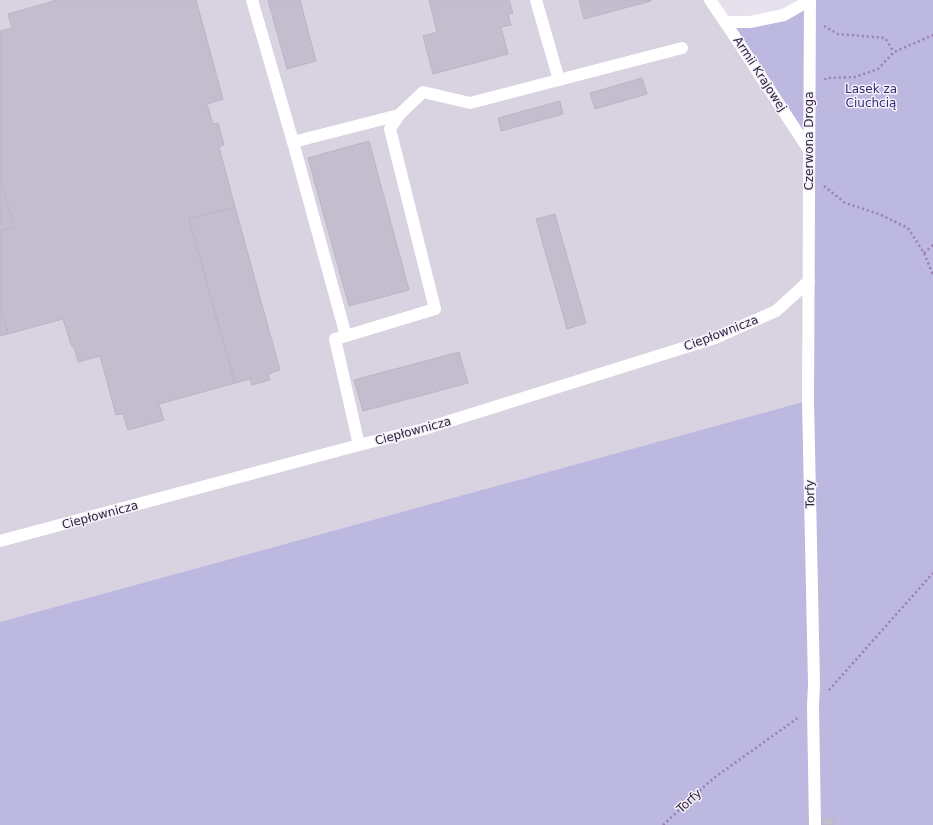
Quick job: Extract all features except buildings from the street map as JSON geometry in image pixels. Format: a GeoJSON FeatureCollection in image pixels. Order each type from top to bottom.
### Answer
{"type":"FeatureCollection","features":[{"type":"Feature","properties":{"kind":"street"},"geometry":{"type":"LineString","coordinates":[[252,0],[293,142],[346,336]]}},
{"type":"Feature","properties":{"kind":"street"},"geometry":{"type":"LineString","coordinates":[[536,0],[559,80]]}},
{"type":"Feature","properties":{"kind":"street","name":"Armii Krajowej"},"geometry":{"type":"LineString","coordinates":[[710,0],[809,150]]}},
{"type":"Feature","properties":{"kind":"street"},"geometry":{"type":"LineString","coordinates":[[725,22],[750,22],[784,15],[810,0]]}},
{"type":"Feature","properties":{"kind":"street","name":"Czerwona Droga"},"geometry":{"type":"LineString","coordinates":[[809,281],[810,0]]}},
{"type":"Feature","properties":{"kind":"street"},"geometry":{"type":"LineString","coordinates":[[359,445],[335,339],[435,309],[390,129],[399,115],[423,92],[470,103],[682,48]]}},
{"type":"Feature","properties":{"kind":"street"},"geometry":{"type":"LineString","coordinates":[[293,142],[399,115]]}},
{"type":"Feature","properties":{"kind":"street","name":"Ciepłownicza"},"geometry":{"type":"LineString","coordinates":[[0,541],[424,429],[715,338],[776,311],[809,281]]}},
{"type":"Feature","properties":{"kind":"street","name":"Torfy"},"geometry":{"type":"LineString","coordinates":[[809,281],[808,401],[814,684],[815,825]]}},
{"type":"Feature","properties":{"kind":"path"},"geometry":{"type":"LineString","coordinates":[[810,17],[838,34],[885,38],[894,52]]}},
{"type":"Feature","properties":{"kind":"path"},"geometry":{"type":"LineString","coordinates":[[822,85],[826,78],[855,78],[878,69],[894,52],[933,34]]}},
{"type":"Feature","properties":{"kind":"path"},"geometry":{"type":"LineString","coordinates":[[809,175],[846,203],[879,214],[908,228],[924,252],[933,275]]}},
{"type":"Feature","properties":{"kind":"path"},"geometry":{"type":"LineString","coordinates":[[924,252],[933,245]]}},
{"type":"Feature","properties":{"kind":"path"},"geometry":{"type":"LineString","coordinates":[[829,690],[933,573]]}},
{"type":"Feature","properties":{"kind":"path","name":"Torfy"},"geometry":{"type":"LineString","coordinates":[[663,825],[714,778],[813,707]]}},
{"type":"Feature","properties":{"kind":"shaded area"},"geometry":{"type":"Polygon","coordinates":[[[0,0],[710,0],[809,150],[808,401],[0,622],[0,0]]]}},
{"type":"Feature","properties":{"kind":"green space","name":"Lasek za Ciuchcią"},"geometry":{"type":"Polygon","coordinates":[[[810,0],[933,0],[933,825],[0,825],[0,622],[807,401],[809,150],[725,22],[750,22],[810,0]]]}}]}
